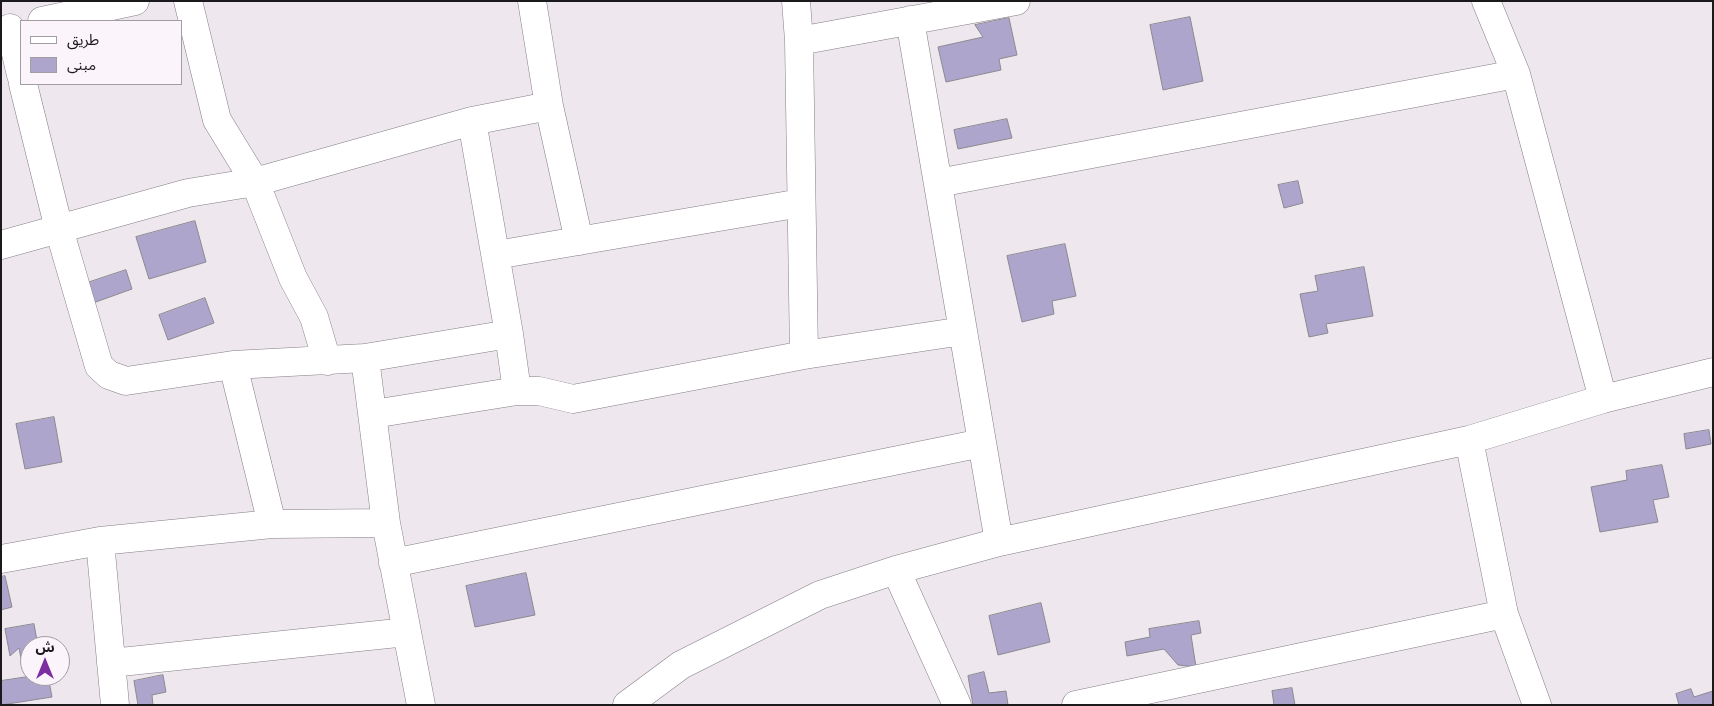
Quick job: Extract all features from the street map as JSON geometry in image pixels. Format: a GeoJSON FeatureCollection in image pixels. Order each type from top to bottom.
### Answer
{"type":"FeatureCollection","features":[{"type":"Feature","properties":{"kind":"street"},"geometry":{"type":"LineString","coordinates":[[47,20],[136,1]]}},
{"type":"Feature","properties":{"kind":"street"},"geometry":{"type":"LineString","coordinates":[[188,1],[217,120],[255,182],[293,278],[314,318],[327,361]]}},
{"type":"Feature","properties":{"kind":"street"},"geometry":{"type":"LineString","coordinates":[[532,1],[549,106],[579,241]]}},
{"type":"Feature","properties":{"kind":"street"},"geometry":{"type":"LineString","coordinates":[[796,1],[799,41],[804,355]]}},
{"type":"Feature","properties":{"kind":"street"},"geometry":{"type":"LineString","coordinates":[[799,41],[910,20],[962,6],[1016,1]]}},
{"type":"Feature","properties":{"kind":"street"},"geometry":{"type":"LineString","coordinates":[[1486,1],[1516,74],[1603,399]]}},
{"type":"Feature","properties":{"kind":"street"},"geometry":{"type":"LineString","coordinates":[[910,20],[999,542]]}},
{"type":"Feature","properties":{"kind":"street"},"geometry":{"type":"LineString","coordinates":[[11,28],[20,70]]}},
{"type":"Feature","properties":{"kind":"street"},"geometry":{"type":"LineString","coordinates":[[938,183],[1516,74]]}},
{"type":"Feature","properties":{"kind":"street"},"geometry":{"type":"LineString","coordinates":[[23,85],[59,229],[98,366],[108,374],[126,381],[233,365],[366,358],[509,334]]}},
{"type":"Feature","properties":{"kind":"street"},"geometry":{"type":"LineString","coordinates":[[1,245],[188,193],[255,182],[472,121],[549,106]]}},
{"type":"Feature","properties":{"kind":"street"},"geometry":{"type":"LineString","coordinates":[[472,121],[496,255],[517,391]]}},
{"type":"Feature","properties":{"kind":"street"},"geometry":{"type":"LineString","coordinates":[[496,255],[801,203]]}},
{"type":"Feature","properties":{"kind":"street"},"geometry":{"type":"LineString","coordinates":[[373,414],[517,391],[539,391],[573,399],[804,355],[963,331]]}},
{"type":"Feature","properties":{"kind":"street"},"geometry":{"type":"LineString","coordinates":[[366,358],[386,523],[421,705]]}},
{"type":"Feature","properties":{"kind":"street"},"geometry":{"type":"LineString","coordinates":[[233,365],[272,524]]}},
{"type":"Feature","properties":{"kind":"street"},"geometry":{"type":"LineString","coordinates":[[627,705],[681,665],[820,596],[896,570],[999,542],[1469,440],[1603,399],[1713,372]]}},
{"type":"Feature","properties":{"kind":"street"},"geometry":{"type":"LineString","coordinates":[[1469,440],[1504,614],[1537,705]]}},
{"type":"Feature","properties":{"kind":"street"},"geometry":{"type":"LineString","coordinates":[[393,562],[982,443]]}},
{"type":"Feature","properties":{"kind":"street"},"geometry":{"type":"LineString","coordinates":[[1,559],[100,541],[272,524],[386,523]]}},
{"type":"Feature","properties":{"kind":"street"},"geometry":{"type":"LineString","coordinates":[[100,541],[115,705]]}},
{"type":"Feature","properties":{"kind":"street"},"geometry":{"type":"LineString","coordinates":[[896,570],[957,705]]}},
{"type":"Feature","properties":{"kind":"street"},"geometry":{"type":"LineString","coordinates":[[1076,705],[1504,614]]}},
{"type":"Feature","properties":{"kind":"street"},"geometry":{"type":"LineString","coordinates":[[111,663],[406,632]]}},
{"type":"Feature","properties":{"kind":"building"},"geometry":{"type":"Polygon","coordinates":[[[1190,17],[1203,81],[1163,90],[1150,25],[1190,17]]]}},
{"type":"Feature","properties":{"kind":"building"},"geometry":{"type":"Polygon","coordinates":[[[1009,18],[1017,55],[999,59],[1001,70],[946,82],[938,47],[983,37],[975,25],[1009,18]]]}},
{"type":"Feature","properties":{"kind":"building"},"geometry":{"type":"Polygon","coordinates":[[[1007,119],[1012,138],[958,149],[954,130],[1007,119]]]}},
{"type":"Feature","properties":{"kind":"building"},"geometry":{"type":"Polygon","coordinates":[[[1298,181],[1303,203],[1284,208],[1278,185],[1298,181]]]}},
{"type":"Feature","properties":{"kind":"building"},"geometry":{"type":"Polygon","coordinates":[[[195,221],[206,262],[149,279],[136,237],[195,221]]]}},
{"type":"Feature","properties":{"kind":"building"},"geometry":{"type":"Polygon","coordinates":[[[1065,244],[1076,296],[1052,301],[1054,314],[1022,322],[1007,256],[1065,244]]]}},
{"type":"Feature","properties":{"kind":"building"},"geometry":{"type":"Polygon","coordinates":[[[1364,267],[1373,316],[1326,324],[1328,333],[1309,337],[1300,294],[1318,291],[1315,276],[1364,267]]]}},
{"type":"Feature","properties":{"kind":"building"},"geometry":{"type":"Polygon","coordinates":[[[126,270],[132,289],[93,303],[87,283],[126,270]]]}},
{"type":"Feature","properties":{"kind":"building"},"geometry":{"type":"Polygon","coordinates":[[[205,298],[214,323],[168,340],[159,315],[205,298]]]}},
{"type":"Feature","properties":{"kind":"building"},"geometry":{"type":"Polygon","coordinates":[[[54,417],[62,462],[25,469],[16,424],[54,417]]]}},
{"type":"Feature","properties":{"kind":"building"},"geometry":{"type":"Polygon","coordinates":[[[1709,430],[1711,444],[1686,449],[1684,434],[1709,430]]]}},
{"type":"Feature","properties":{"kind":"building"},"geometry":{"type":"Polygon","coordinates":[[[1662,465],[1669,497],[1653,500],[1658,522],[1600,532],[1591,487],[1627,480],[1626,471],[1662,465]]]}},
{"type":"Feature","properties":{"kind":"building"},"geometry":{"type":"Polygon","coordinates":[[[526,573],[535,615],[475,627],[466,586],[526,573]]]}},
{"type":"Feature","properties":{"kind":"building"},"geometry":{"type":"Polygon","coordinates":[[[5,576],[12,607],[1,610],[1,577],[5,576]]]}},
{"type":"Feature","properties":{"kind":"building"},"geometry":{"type":"Polygon","coordinates":[[[1041,603],[1050,642],[998,655],[989,616],[1041,603]]]}},
{"type":"Feature","properties":{"kind":"building"},"geometry":{"type":"Polygon","coordinates":[[[1199,621],[1201,633],[1191,635],[1196,667],[1178,665],[1164,649],[1127,656],[1125,642],[1150,637],[1149,629],[1199,621]]]}},
{"type":"Feature","properties":{"kind":"building"},"geometry":{"type":"Polygon","coordinates":[[[34,624],[36,636],[20,636],[20,653],[19,648],[10,656],[5,629],[34,624]]]}},
{"type":"Feature","properties":{"kind":"building"},"geometry":{"type":"Polygon","coordinates":[[[984,672],[989,693],[1006,691],[1008,705],[973,705],[968,676],[984,672]]]}},
{"type":"Feature","properties":{"kind":"building"},"geometry":{"type":"Polygon","coordinates":[[[163,675],[166,692],[152,695],[153,705],[138,705],[134,681],[163,675]]]}},
{"type":"Feature","properties":{"kind":"building"},"geometry":{"type":"Polygon","coordinates":[[[20,678],[20,686],[50,686],[52,697],[1,705],[1,681],[20,678]]]}},
{"type":"Feature","properties":{"kind":"building"},"geometry":{"type":"Polygon","coordinates":[[[1292,688],[1295,705],[1274,705],[1272,691],[1292,688]]]}},
{"type":"Feature","properties":{"kind":"building"},"geometry":{"type":"Polygon","coordinates":[[[1691,689],[1694,697],[1713,691],[1713,705],[1679,705],[1676,694],[1691,689]]]}}]}
